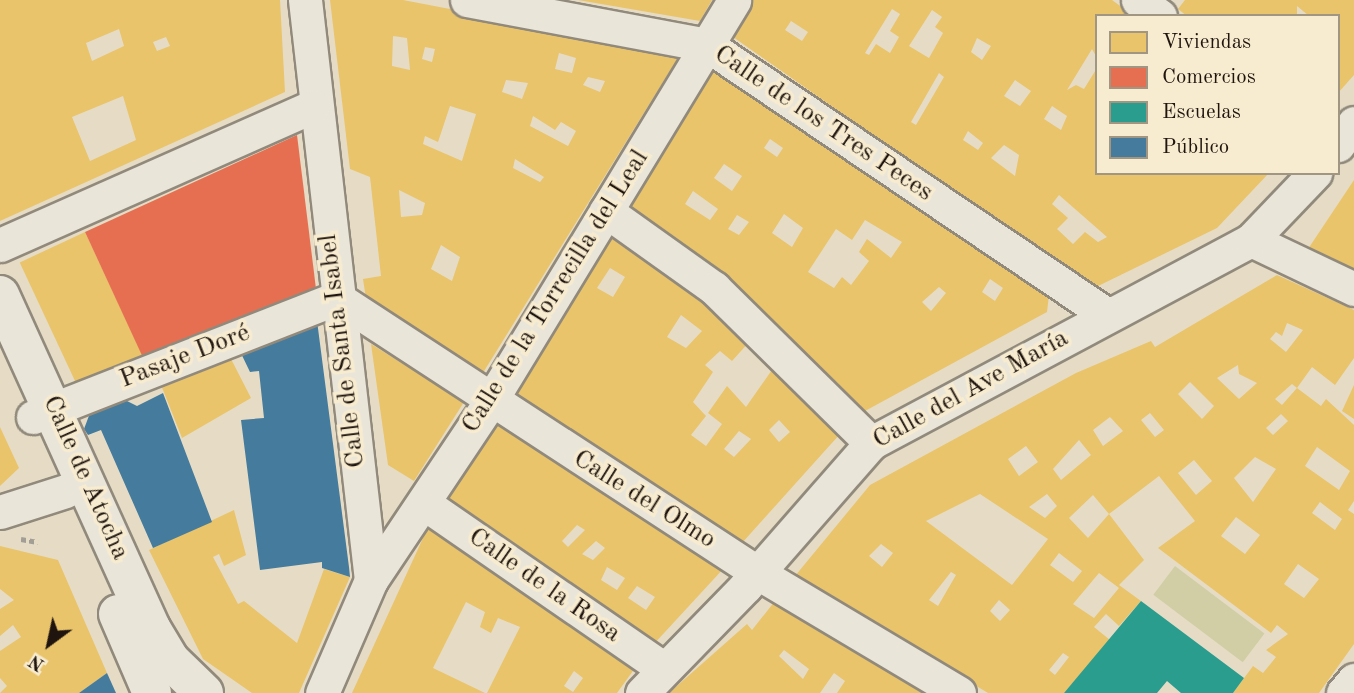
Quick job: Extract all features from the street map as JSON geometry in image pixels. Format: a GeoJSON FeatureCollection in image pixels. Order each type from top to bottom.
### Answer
{"type":"FeatureCollection","features":[{"type":"Feature","properties":{"kind":"street","name":"Calle de Santa Isabel"},"geometry":{"type":"LineString","coordinates":[[305,0],[313,106],[371,580]]}},
{"type":"Feature","properties":{"kind":"street","name":"Calle de los Tres Peces"},"geometry":{"type":"LineString","coordinates":[[467,0],[707,45],[1107,315]]}},
{"type":"Feature","properties":{"kind":"street","name":"Calle de la Torrecilla del Leal"},"geometry":{"type":"LineString","coordinates":[[371,580],[425,504],[489,402],[734,0]]}},
{"type":"Feature","properties":{"kind":"street"},"geometry":{"type":"LineString","coordinates":[[0,246],[313,106]]}},
{"type":"Feature","properties":{"kind":"street"},"geometry":{"type":"LineString","coordinates":[[1340,143],[1354,123]]}},
{"type":"Feature","properties":{"kind":"street","name":"Calle del Ave María"},"geometry":{"type":"LineString","coordinates":[[642,693],[663,668],[758,573],[871,443],[1251,240],[1313,175]]}},
{"type":"Feature","properties":{"kind":"street"},"geometry":{"type":"LineString","coordinates":[[606,211],[714,288],[871,443]]}},
{"type":"Feature","properties":{"kind":"street"},"geometry":{"type":"LineString","coordinates":[[1251,240],[1354,289]]}},
{"type":"Feature","properties":{"kind":"street","name":"Calle de Atocha"},"geometry":{"type":"LineString","coordinates":[[0,295],[44,413],[66,491],[152,693]]}},
{"type":"Feature","properties":{"kind":"street","name":"Calle del Olmo"},"geometry":{"type":"LineString","coordinates":[[337,298],[489,402],[758,573],[959,693]]}},
{"type":"Feature","properties":{"kind":"street","name":"Pasaje Doré"},"geometry":{"type":"LineString","coordinates":[[44,413],[337,298]]}},
{"type":"Feature","properties":{"kind":"street","name":"Calle de Atocha"},"geometry":{"type":"LineString","coordinates":[[0,339],[44,413],[171,661],[204,693]]}},
{"type":"Feature","properties":{"kind":"street"},"geometry":{"type":"LineString","coordinates":[[0,512],[66,491]]}},
{"type":"Feature","properties":{"kind":"street","name":"Calle de la Rosa"},"geometry":{"type":"LineString","coordinates":[[425,504],[663,668]]}},
{"type":"Feature","properties":{"kind":"street"},"geometry":{"type":"LineString","coordinates":[[322,693],[371,580]]}},
{"type":"Feature","properties":{"kind":"street"},"geometry":{"type":"LineString","coordinates":[[1343,693],[1354,680]]}},
{"type":"Feature","properties":{"kind":"shaded area"},"geometry":{"type":"Polygon","coordinates":[[[1175,566],[1264,633],[1243,662],[1153,595],[1175,566]]]}},
{"type":"Feature","properties":{"kind":"building: Viviendas"},"geometry":{"type":"Polygon","coordinates":[[[0,0],[280,0],[285,92],[0,221],[0,0]],[[119,29],[86,43],[92,61],[124,46],[119,29]],[[166,37],[153,42],[157,51],[170,46],[166,37]],[[123,96],[72,117],[90,161],[136,140],[123,96]]]}},
{"type":"Feature","properties":{"kind":"building: Viviendas"},"geometry":{"type":"Polygon","coordinates":[[[330,0],[403,0],[681,53],[481,376],[367,305],[363,279],[381,276],[370,177],[350,169],[330,0]],[[393,36],[392,66],[410,70],[407,38],[393,36]],[[425,47],[422,59],[432,62],[435,49],[425,47]],[[559,53],[555,69],[572,73],[576,58],[559,53]],[[588,77],[583,85],[600,92],[605,81],[588,77]],[[506,80],[502,92],[522,99],[528,83],[506,80]],[[450,106],[438,142],[425,136],[423,144],[462,161],[476,114],[450,106]],[[533,116],[530,126],[568,146],[576,131],[561,122],[555,130],[533,116]],[[515,159],[513,168],[540,182],[544,177],[515,159]],[[399,190],[401,217],[422,215],[425,203],[399,190]],[[441,245],[431,269],[452,281],[460,257],[441,245]]]}},
{"type":"Feature","properties":{"kind":"building: Viviendas"},"geometry":{"type":"Polygon","coordinates":[[[578,0],[712,0],[700,21],[578,0]]]}},
{"type":"Feature","properties":{"kind":"building: Viviendas"},"geometry":{"type":"Polygon","coordinates":[[[746,0],[1112,0],[1131,14],[1095,14],[1095,54],[1092,49],[1067,90],[1076,85],[1084,89],[1095,71],[1095,175],[1267,175],[1217,228],[1092,289],[726,32],[746,0]],[[892,9],[865,53],[869,55],[876,44],[890,53],[899,37],[890,31],[900,14],[892,9]],[[932,10],[909,46],[929,58],[943,33],[935,27],[942,17],[932,10]],[[791,21],[785,30],[802,41],[808,32],[791,21]],[[977,38],[971,52],[982,60],[991,46],[977,38]],[[939,73],[911,122],[916,125],[944,77],[939,73]],[[1015,80],[1004,96],[1020,106],[1031,91],[1015,80]],[[1052,106],[1044,119],[1061,130],[1067,116],[1052,106]],[[968,131],[963,140],[978,150],[983,143],[968,131]],[[1004,145],[991,158],[1015,176],[1019,155],[1004,145]],[[1059,195],[1052,204],[1068,218],[1057,229],[1073,244],[1085,232],[1098,242],[1107,237],[1059,195]]]}},
{"type":"Feature","properties":{"kind":"building: Viviendas"},"geometry":{"type":"Polygon","coordinates":[[[1185,0],[1354,0],[1354,75],[1340,91],[1340,14],[1307,14],[1297,6],[1297,14],[1184,14],[1178,9],[1185,0]]]}},
{"type":"Feature","properties":{"kind":"building: Viviendas"},"geometry":{"type":"Polygon","coordinates":[[[712,63],[1049,295],[1047,312],[865,411],[735,289],[624,207],[712,63]],[[770,139],[764,148],[777,157],[783,148],[770,139]],[[724,164],[714,178],[732,191],[742,176],[724,164]],[[693,191],[685,204],[710,220],[718,209],[693,191]],[[784,214],[772,233],[792,247],[803,228],[784,214]],[[737,215],[728,229],[739,235],[749,222],[737,215]],[[865,220],[852,240],[836,229],[808,272],[834,288],[842,277],[851,285],[869,261],[859,252],[867,239],[891,258],[902,242],[865,220]],[[990,279],[982,292],[995,301],[1003,288],[990,279]],[[939,287],[922,302],[931,311],[946,293],[939,287]]]}},
{"type":"Feature","properties":{"kind":"building: Viviendas"},"geometry":{"type":"Polygon","coordinates":[[[1354,180],[1354,274],[1306,252],[1354,180]]]}},
{"type":"Feature","properties":{"kind":"building: Viviendas"},"geometry":{"type":"Polygon","coordinates":[[[609,229],[750,341],[732,361],[720,351],[705,365],[713,372],[693,402],[706,416],[691,435],[706,446],[722,424],[708,413],[727,386],[746,407],[774,367],[840,434],[742,543],[508,394],[609,229]],[[610,268],[597,288],[613,297],[625,277],[610,268]],[[681,315],[667,337],[686,348],[702,331],[681,315]],[[779,420],[769,430],[779,442],[790,432],[779,420]],[[739,431],[724,449],[734,457],[751,439],[739,431]]]}},
{"type":"Feature","properties":{"kind":"building: Viviendas"},"geometry":{"type":"Polygon","coordinates":[[[85,232],[145,362],[80,392],[20,262],[85,232]]]}},
{"type":"Feature","properties":{"kind":"building: Viviendas"},"geometry":{"type":"Polygon","coordinates":[[[1277,275],[1354,310],[1354,358],[1335,385],[1312,367],[1297,388],[1321,406],[1326,399],[1354,425],[1354,501],[1348,510],[1354,514],[1354,644],[1319,693],[1233,693],[1253,666],[1263,673],[1276,657],[1266,650],[1288,634],[1277,625],[1271,633],[1158,548],[1195,521],[1159,476],[1109,514],[1144,560],[1119,585],[1141,601],[1119,626],[1106,614],[1094,627],[1110,640],[1064,693],[988,693],[795,576],[870,485],[1076,373],[1151,341],[1155,347],[1277,275]],[[1287,323],[1282,336],[1276,332],[1270,339],[1286,352],[1303,330],[1287,323]],[[1238,365],[1217,378],[1239,399],[1257,383],[1239,374],[1238,365]],[[1190,382],[1178,394],[1202,419],[1214,406],[1190,382]],[[1292,384],[1275,399],[1282,405],[1297,388],[1292,384]],[[1150,413],[1141,420],[1155,437],[1164,430],[1150,413]],[[1281,414],[1266,428],[1273,435],[1288,421],[1281,414]],[[1110,417],[1093,430],[1103,446],[1123,431],[1110,417]],[[1079,440],[1053,469],[1061,480],[1091,455],[1079,440]],[[1026,446],[1008,459],[1019,476],[1038,462],[1026,446]],[[1317,447],[1305,466],[1339,490],[1350,471],[1317,447]],[[1255,457],[1234,478],[1253,502],[1276,469],[1255,457]],[[1194,460],[1178,473],[1196,495],[1212,481],[1194,460]],[[980,494],[926,521],[1012,585],[1048,539],[980,494]],[[1047,494],[1029,507],[1045,518],[1057,506],[1047,494]],[[1093,495],[1069,518],[1088,538],[1109,514],[1093,495]],[[1320,502],[1312,513],[1335,530],[1342,519],[1320,502]],[[1236,517],[1221,536],[1245,554],[1260,535],[1236,517]],[[881,544],[869,556],[882,567],[893,553],[881,544]],[[1059,553],[1050,565],[1073,582],[1082,571],[1059,553]],[[1298,564],[1284,584],[1304,598],[1319,579],[1298,564]],[[951,572],[929,600],[938,606],[956,575],[951,572]],[[1099,573],[1073,604],[1094,618],[1119,588],[1099,573]],[[999,600],[990,611],[1000,621],[1010,610],[999,600]],[[1063,653],[1049,670],[1055,675],[1069,657],[1063,653]]]}},
{"type":"Feature","properties":{"kind":"building: Viviendas"},"geometry":{"type":"Polygon","coordinates":[[[371,344],[464,402],[414,481],[388,465],[371,344]]]}},
{"type":"Feature","properties":{"kind":"building: Viviendas"},"geometry":{"type":"Polygon","coordinates":[[[229,355],[251,398],[182,438],[161,385],[229,355]]]}},
{"type":"Feature","properties":{"kind":"building: Viviendas"},"geometry":{"type":"Polygon","coordinates":[[[1354,385],[1354,419],[1342,411],[1354,385]]]}},
{"type":"Feature","properties":{"kind":"building: Viviendas"},"geometry":{"type":"Polygon","coordinates":[[[492,419],[724,568],[653,645],[441,499],[492,419]],[[577,525],[562,541],[568,547],[585,530],[577,525]],[[596,541],[582,554],[593,560],[605,548],[596,541]],[[607,567],[601,580],[617,590],[625,578],[607,567]],[[637,586],[628,598],[646,610],[655,597],[637,586]]]}},
{"type":"Feature","properties":{"kind":"building: Viviendas"},"geometry":{"type":"Polygon","coordinates":[[[0,427],[19,468],[0,486],[0,427]]]}},
{"type":"Feature","properties":{"kind":"building: Viviendas"},"geometry":{"type":"Polygon","coordinates":[[[234,510],[246,555],[224,566],[219,554],[213,557],[238,604],[244,601],[297,643],[324,569],[350,577],[299,693],[252,693],[203,659],[149,550],[234,510]]]}},
{"type":"Feature","properties":{"kind":"building: Viviendas"},"geometry":{"type":"Polygon","coordinates":[[[429,525],[638,664],[617,693],[487,693],[520,627],[498,618],[491,633],[480,627],[485,612],[466,602],[433,668],[485,693],[352,693],[429,525]],[[574,671],[564,686],[573,692],[583,678],[574,671]]]}},
{"type":"Feature","properties":{"kind":"building: Viviendas"},"geometry":{"type":"Polygon","coordinates":[[[0,546],[58,560],[107,673],[79,693],[0,693],[7,686],[0,678],[0,651],[21,637],[13,625],[0,636],[0,609],[14,600],[0,589],[0,546]]]}},
{"type":"Feature","properties":{"kind":"building: Viviendas"},"geometry":{"type":"Polygon","coordinates":[[[775,601],[928,693],[837,693],[845,681],[834,673],[820,693],[669,693],[747,624],[752,630],[775,601]],[[784,650],[779,656],[803,679],[809,669],[784,650]]]}},
{"type":"Feature","properties":{"kind":"building: Comercios"},"geometry":{"type":"Polygon","coordinates":[[[297,135],[317,297],[145,362],[85,232],[297,135]]]}},
{"type":"Feature","properties":{"kind":"building: Escuelas"},"geometry":{"type":"Polygon","coordinates":[[[1141,601],[1244,678],[1233,693],[1181,693],[1167,681],[1157,693],[1064,693],[1141,601]]]}},
{"type":"Feature","properties":{"kind":"building: Público"},"geometry":{"type":"Polygon","coordinates":[[[316,313],[350,577],[322,568],[322,562],[260,570],[241,420],[264,418],[259,371],[250,372],[237,345],[316,313]]]}},
{"type":"Feature","properties":{"kind":"building: Público"},"geometry":{"type":"Polygon","coordinates":[[[163,393],[212,522],[153,548],[101,430],[88,435],[84,429],[90,413],[121,398],[137,406],[163,393]]]}},
{"type":"Feature","properties":{"kind":"building: Público"},"geometry":{"type":"Polygon","coordinates":[[[107,673],[116,693],[79,693],[107,673]]]}}]}
